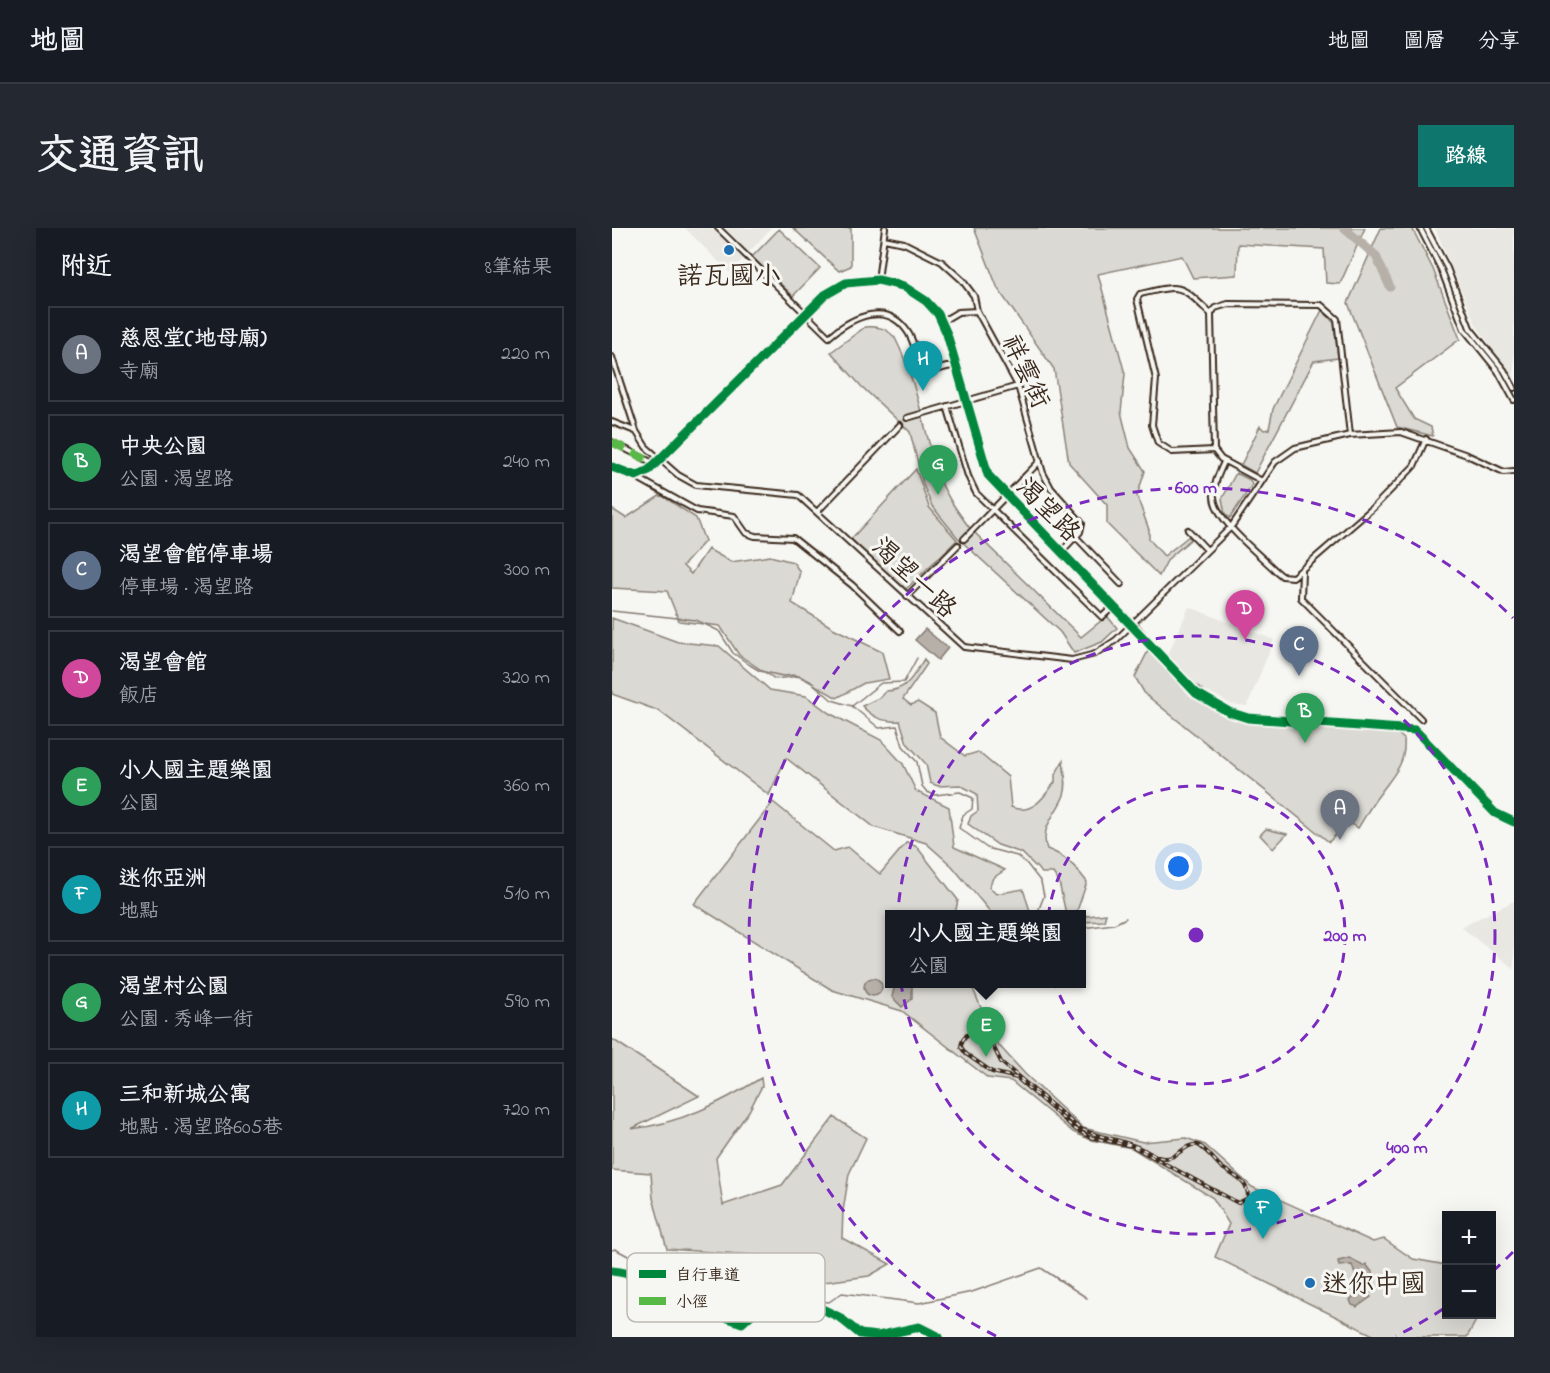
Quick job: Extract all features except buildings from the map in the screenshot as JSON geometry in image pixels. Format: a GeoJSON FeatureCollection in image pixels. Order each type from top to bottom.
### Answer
{"type":"FeatureCollection","features":[{"type":"Feature","properties":{"kind":"street"},"geometry":{"type":"LineString","coordinates":[[718,228],[829,337],[857,316],[874,314],[891,318],[902,325],[909,334],[923,373],[955,364]]}},
{"type":"Feature","properties":{"kind":"street"},"geometry":{"type":"LineString","coordinates":[[878,280],[885,228]]}},
{"type":"Feature","properties":{"kind":"street"},"geometry":{"type":"LineString","coordinates":[[1420,228],[1440,269],[1464,329],[1498,371],[1514,400]]}},
{"type":"Feature","properties":{"kind":"street"},"geometry":{"type":"LineString","coordinates":[[1426,228],[1447,268],[1470,328],[1504,370],[1514,388]]}},
{"type":"Feature","properties":{"kind":"street","name":"祥雲街"},"geometry":{"type":"LineString","coordinates":[[884,239],[904,243],[942,262],[962,280],[974,296],[977,311],[1018,386],[1040,460],[1051,488],[1082,523],[1076,537]]}},
{"type":"Feature","properties":{"kind":"street","name":"渴望路"},"geometry":{"type":"LineString","coordinates":[[636,477],[655,464],[825,296],[846,283],[878,280],[911,290],[926,301],[941,322],[988,475],[1115,605],[1196,693],[1229,712],[1248,717],[1415,730],[1495,813],[1514,822]]}},
{"type":"Feature","properties":{"kind":"street"},"geometry":{"type":"LineString","coordinates":[[1211,314],[1184,288],[1176,286],[1140,294],[1137,299],[1156,379],[1152,425],[1158,443],[1172,452],[1214,450]]}},
{"type":"Feature","properties":{"kind":"street"},"geometry":{"type":"LineString","coordinates":[[1262,481],[1224,462],[1214,450],[1211,314],[1215,308],[1228,304],[1321,305],[1329,310],[1337,319],[1350,435]]}},
{"type":"Feature","properties":{"kind":"street"},"geometry":{"type":"LineString","coordinates":[[941,322],[958,312],[977,311]]}},
{"type":"Feature","properties":{"kind":"street","name":"渴望一路"},"geometry":{"type":"LineString","coordinates":[[612,357],[636,431],[646,447],[678,475],[696,485],[797,492],[907,596],[961,642],[963,647],[994,651],[1029,653],[1072,660],[1087,657],[1116,640],[1231,526],[1275,462],[1295,448],[1350,435],[1401,432],[1426,439],[1504,472],[1514,471]]}},
{"type":"Feature","properties":{"kind":"street"},"geometry":{"type":"LineString","coordinates":[[907,418],[1018,386]]}},
{"type":"Feature","properties":{"kind":"street"},"geometry":{"type":"LineString","coordinates":[[947,406],[968,476],[976,493],[1101,617],[1115,605]]}},
{"type":"Feature","properties":{"kind":"street"},"geometry":{"type":"LineString","coordinates":[[612,422],[636,431]]}},
{"type":"Feature","properties":{"kind":"street"},"geometry":{"type":"LineString","coordinates":[[817,512],[897,427]]}},
{"type":"Feature","properties":{"kind":"street"},"geometry":{"type":"LineString","coordinates":[[1224,462],[1217,478],[1214,498],[1221,516],[1282,576],[1293,577],[1374,507],[1414,466],[1426,439]]}},
{"type":"Feature","properties":{"kind":"street"},"geometry":{"type":"LineString","coordinates":[[612,442],[655,464]]}},
{"type":"Feature","properties":{"kind":"street"},"geometry":{"type":"LineString","coordinates":[[964,539],[1040,460]]}},
{"type":"Feature","properties":{"kind":"street"},"geometry":{"type":"LineString","coordinates":[[612,467],[636,477],[697,511],[734,516],[746,533],[755,536],[793,538],[852,585],[900,631]]}},
{"type":"Feature","properties":{"kind":"street"},"geometry":{"type":"LineString","coordinates":[[1188,530],[1207,550]]}},
{"type":"Feature","properties":{"kind":"street"},"geometry":{"type":"LineString","coordinates":[[1062,551],[1076,537],[1121,584]]}},
{"type":"Feature","properties":{"kind":"street"},"geometry":{"type":"LineString","coordinates":[[907,596],[958,545]]}},
{"type":"Feature","properties":{"kind":"street"},"geometry":{"type":"LineString","coordinates":[[1302,571],[1301,598],[1421,719]]}},
{"type":"Feature","properties":{"kind":"street"},"geometry":{"type":"LineString","coordinates":[[994,651],[999,645]]}},
{"type":"Feature","properties":{"kind":"street"},"geometry":{"type":"LineString","coordinates":[[612,1271],[627,1272]]}},
{"type":"Feature","properties":{"kind":"street"},"geometry":{"type":"LineString","coordinates":[[825,1310],[839,1317],[860,1334],[878,1336],[919,1327],[939,1337]]}},
{"type":"Feature","properties":{"kind":"shaded area","name":"諾瓦國小"},"geometry":{"type":"Polygon","coordinates":[[[685,228],[771,228],[730,273],[685,228]]]}},
{"type":"Feature","properties":{"kind":"shaded area"},"geometry":{"type":"Polygon","coordinates":[[[793,228],[851,228],[851,266],[839,271],[793,228]]]}},
{"type":"Feature","properties":{"kind":"shaded area"},"geometry":{"type":"Polygon","coordinates":[[[974,228],[1365,228],[1340,284],[1326,283],[1324,249],[1238,244],[1237,275],[1193,278],[1182,256],[1098,274],[1125,374],[1121,412],[1130,448],[1145,471],[1137,496],[1149,530],[1149,539],[1164,556],[1189,536],[1191,539],[1168,559],[1159,576],[1107,524],[1107,505],[1069,463],[1054,369],[998,289],[974,228]]]}},
{"type":"Feature","properties":{"kind":"shaded area"},"geometry":{"type":"Polygon","coordinates":[[[1381,228],[1412,228],[1433,269],[1460,339],[1395,388],[1414,419],[1431,427],[1433,436],[1397,427],[1348,303],[1381,228]]]}},
{"type":"Feature","properties":{"kind":"shaded area"},"geometry":{"type":"Polygon","coordinates":[[[1435,228],[1514,228],[1514,380],[1476,325],[1435,228]]]}},
{"type":"Feature","properties":{"kind":"shaded area"},"geometry":{"type":"Polygon","coordinates":[[[779,229],[820,268],[793,296],[752,257],[779,229]]]}},
{"type":"Feature","properties":{"kind":"shaded area"},"geometry":{"type":"Polygon","coordinates":[[[1322,310],[1334,323],[1338,358],[1314,361],[1255,473],[1241,465],[1260,426],[1264,430],[1269,429],[1273,409],[1322,310]]]}},
{"type":"Feature","properties":{"kind":"shaded area"},"geometry":{"type":"Polygon","coordinates":[[[865,327],[882,328],[895,338],[915,390],[940,480],[969,527],[1081,637],[1107,616],[1117,628],[1102,642],[1074,653],[1060,632],[958,538],[932,506],[923,484],[910,432],[861,386],[831,352],[865,327]]]}},
{"type":"Feature","properties":{"kind":"shaded area"},"geometry":{"type":"Polygon","coordinates":[[[916,469],[929,507],[957,540],[905,590],[851,539],[916,469]]]}},
{"type":"Feature","properties":{"kind":"shaded area"},"geometry":{"type":"Polygon","coordinates":[[[1236,473],[1250,480],[1252,485],[1230,518],[1225,514],[1222,499],[1236,473]]]}},
{"type":"Feature","properties":{"kind":"shaded area"},"geometry":{"type":"Polygon","coordinates":[[[661,495],[696,518],[705,541],[683,566],[691,574],[708,549],[731,562],[770,556],[793,562],[800,572],[792,603],[833,628],[882,652],[889,679],[864,683],[837,698],[800,676],[775,679],[739,655],[720,626],[679,621],[667,591],[612,588],[612,509],[626,518],[661,495]]]}},
{"type":"Feature","properties":{"kind":"shaded area"},"geometry":{"type":"Polygon","coordinates":[[[1189,607],[1274,640],[1247,706],[1231,704],[1194,684],[1168,655],[1189,607]]]}},
{"type":"Feature","properties":{"kind":"shaded area"},"geometry":{"type":"Polygon","coordinates":[[[612,618],[678,642],[719,646],[770,690],[806,696],[829,713],[881,740],[903,764],[916,791],[949,807],[954,847],[1005,870],[993,878],[989,887],[996,894],[1023,889],[1030,910],[989,910],[952,866],[926,843],[874,827],[786,758],[769,795],[659,711],[612,694],[612,618]]]}},
{"type":"Feature","properties":{"kind":"shaded area"},"geometry":{"type":"Polygon","coordinates":[[[925,629],[948,648],[938,660],[915,640],[925,629]]]}},
{"type":"Feature","properties":{"kind":"shaded area"},"geometry":{"type":"Polygon","coordinates":[[[1149,649],[1194,694],[1232,716],[1398,734],[1404,739],[1401,763],[1358,828],[1348,822],[1329,842],[1145,694],[1135,677],[1149,649]]]}},
{"type":"Feature","properties":{"kind":"shaded area"},"geometry":{"type":"Polygon","coordinates":[[[924,659],[927,664],[903,699],[911,705],[918,702],[935,713],[940,737],[965,756],[978,752],[1008,777],[1011,807],[1025,809],[1037,804],[1055,782],[1055,775],[1063,761],[1065,791],[1047,827],[1045,841],[1047,849],[1070,862],[1087,882],[1077,910],[1065,910],[1059,882],[1053,873],[1042,873],[1022,853],[998,845],[968,824],[971,816],[978,811],[977,794],[960,785],[938,786],[930,783],[926,764],[907,743],[900,721],[879,718],[870,714],[862,706],[879,698],[886,691],[900,688],[913,676],[924,659]]]}},
{"type":"Feature","properties":{"kind":"shaded area"},"geometry":{"type":"Polygon","coordinates":[[[773,802],[834,851],[848,847],[880,874],[907,842],[917,847],[958,900],[956,910],[885,910],[885,988],[973,988],[995,1041],[1025,1074],[1083,1128],[1143,1142],[1186,1138],[1205,1145],[1252,1187],[1373,1242],[1384,1239],[1413,1259],[1442,1264],[1442,1319],[1477,1319],[1467,1337],[1377,1337],[1215,1257],[1229,1224],[1213,1198],[1132,1148],[1091,1140],[1073,1132],[1011,1081],[988,1078],[902,1011],[832,990],[694,904],[773,802]]]}},
{"type":"Feature","properties":{"kind":"shaded area"},"geometry":{"type":"Polygon","coordinates":[[[1266,829],[1287,834],[1273,849],[1260,835],[1266,829]]]}},
{"type":"Feature","properties":{"kind":"shaded area"},"geometry":{"type":"Polygon","coordinates":[[[1514,901],[1514,969],[1461,927],[1514,901]]]}},
{"type":"Feature","properties":{"kind":"shaded area"},"geometry":{"type":"Polygon","coordinates":[[[1106,914],[1104,921],[1086,922],[1086,916],[1106,914]]]}},
{"type":"Feature","properties":{"kind":"shaded area"},"geometry":{"type":"Polygon","coordinates":[[[873,978],[879,981],[882,987],[879,993],[873,996],[867,993],[864,987],[867,981],[873,978]]]}},
{"type":"Feature","properties":{"kind":"shaded area"},"geometry":{"type":"Polygon","coordinates":[[[894,988],[912,988],[912,999],[902,1007],[892,997],[894,988]]]}},
{"type":"Feature","properties":{"kind":"shaded area"},"geometry":{"type":"Polygon","coordinates":[[[612,1039],[699,1096],[631,1129],[666,1122],[699,1111],[761,1078],[762,1086],[749,1111],[716,1158],[723,1205],[782,1185],[834,1117],[866,1138],[849,1174],[843,1211],[842,1238],[890,1264],[869,1276],[825,1282],[825,1253],[725,1253],[667,1249],[653,1198],[651,1173],[612,1170],[612,1039]]]}},
{"type":"Feature","properties":{"kind":"shaded area"},"geometry":{"type":"Polygon","coordinates":[[[1350,1258],[1363,1266],[1366,1264],[1375,1276],[1372,1292],[1367,1294],[1371,1297],[1357,1307],[1352,1305],[1350,1300],[1360,1290],[1352,1265],[1339,1266],[1338,1261],[1350,1258]]]}},
{"type":"Feature","properties":{"kind":"waterway"},"geometry":{"type":"LineString","coordinates":[[1344,228],[1376,256],[1390,287]]}},
{"type":"Feature","properties":{"kind":"waterway"},"geometry":{"type":"LineString","coordinates":[[612,611],[696,620],[719,631],[733,653],[760,671],[783,676],[795,675],[810,681],[832,700],[852,706],[879,728],[897,726],[903,746],[917,762],[922,786],[927,792],[935,795],[960,792],[973,798],[972,809],[963,815],[959,828],[987,848],[1017,856],[1027,864],[1041,882],[1044,896],[1039,910]]}},
{"type":"Feature","properties":{"kind":"waterway"},"geometry":{"type":"LineString","coordinates":[[852,706],[881,683],[904,682],[917,658]]}},
{"type":"Feature","properties":{"kind":"waterway"},"geometry":{"type":"LineString","coordinates":[[1086,928],[1114,924],[1126,918]]}},
{"type":"Feature","properties":{"kind":"waterway"},"geometry":{"type":"LineString","coordinates":[[612,1250],[615,1249],[627,1255]]}},
{"type":"Feature","properties":{"kind":"waterway"},"geometry":{"type":"LineString","coordinates":[[825,1302],[829,1302],[842,1293],[919,1303],[972,1292],[1041,1268],[1087,1298]]}},
{"type":"Feature","properties":{"kind":"railway"},"geometry":{"type":"LineString","coordinates":[[982,1030],[988,1036],[1001,1062],[1079,1128],[1134,1146],[1161,1158],[1169,1158],[1189,1146],[1198,1145],[1220,1166],[1243,1183],[1248,1192],[1248,1198],[1238,1203],[1132,1146],[1089,1137],[1075,1129],[1017,1078],[992,1072],[966,1054],[961,1047],[963,1039],[971,1033],[982,1030]]}},
{"type":"Feature","properties":{"kind":"marked path"},"geometry":{"type":"LineString","coordinates":[[612,442],[655,464]]}},
{"type":"Feature","properties":{"kind":"cycle path"},"geometry":{"type":"LineString","coordinates":[[612,467],[636,476],[649,470],[825,295],[846,283],[878,280],[903,286],[926,301],[938,314],[947,334],[988,475],[1196,693],[1229,712],[1248,718],[1415,730],[1495,813],[1514,822]]}},
{"type":"Feature","properties":{"kind":"cycle path"},"geometry":{"type":"LineString","coordinates":[[612,1271],[627,1273]]}},
{"type":"Feature","properties":{"kind":"cycle path"},"geometry":{"type":"LineString","coordinates":[[825,1310],[839,1317],[860,1334],[878,1336],[919,1327],[939,1337]]}},
{"type":"Feature","properties":{"kind":"cycle path"},"geometry":{"type":"LineString","coordinates":[[739,1322],[743,1322]]}},
{"type":"Feature","properties":{"kind":"place","name":"諾瓦國小"},"geometry":{"type":"Point","coordinates":[729,250]}},
{"type":"Feature","properties":{"kind":"place","name":"三和新城公寓"},"geometry":{"type":"Point","coordinates":[923,391]}},
{"type":"Feature","properties":{"kind":"place","name":"渴望村公園"},"geometry":{"type":"Point","coordinates":[938,495]}},
{"type":"Feature","properties":{"kind":"place","name":"渴望會館"},"geometry":{"type":"Point","coordinates":[1245,640]}},
{"type":"Feature","properties":{"kind":"place","name":"渴望會館停車場"},"geometry":{"type":"Point","coordinates":[1299,676]}},
{"type":"Feature","properties":{"kind":"place","name":"中央公園"},"geometry":{"type":"Point","coordinates":[1305,743]}},
{"type":"Feature","properties":{"kind":"place","name":"慈恩堂(地母廟)"},"geometry":{"type":"Point","coordinates":[1340,840]}},
{"type":"Feature","properties":{"kind":"place","name":"小人國主題樂園"},"geometry":{"type":"Point","coordinates":[986,1057]}},
{"type":"Feature","properties":{"kind":"place","name":"迷你亞洲"},"geometry":{"type":"Point","coordinates":[1263,1239]}},
{"type":"Feature","properties":{"kind":"place","name":"迷你中國"},"geometry":{"type":"Point","coordinates":[1310,1283]}}]}
